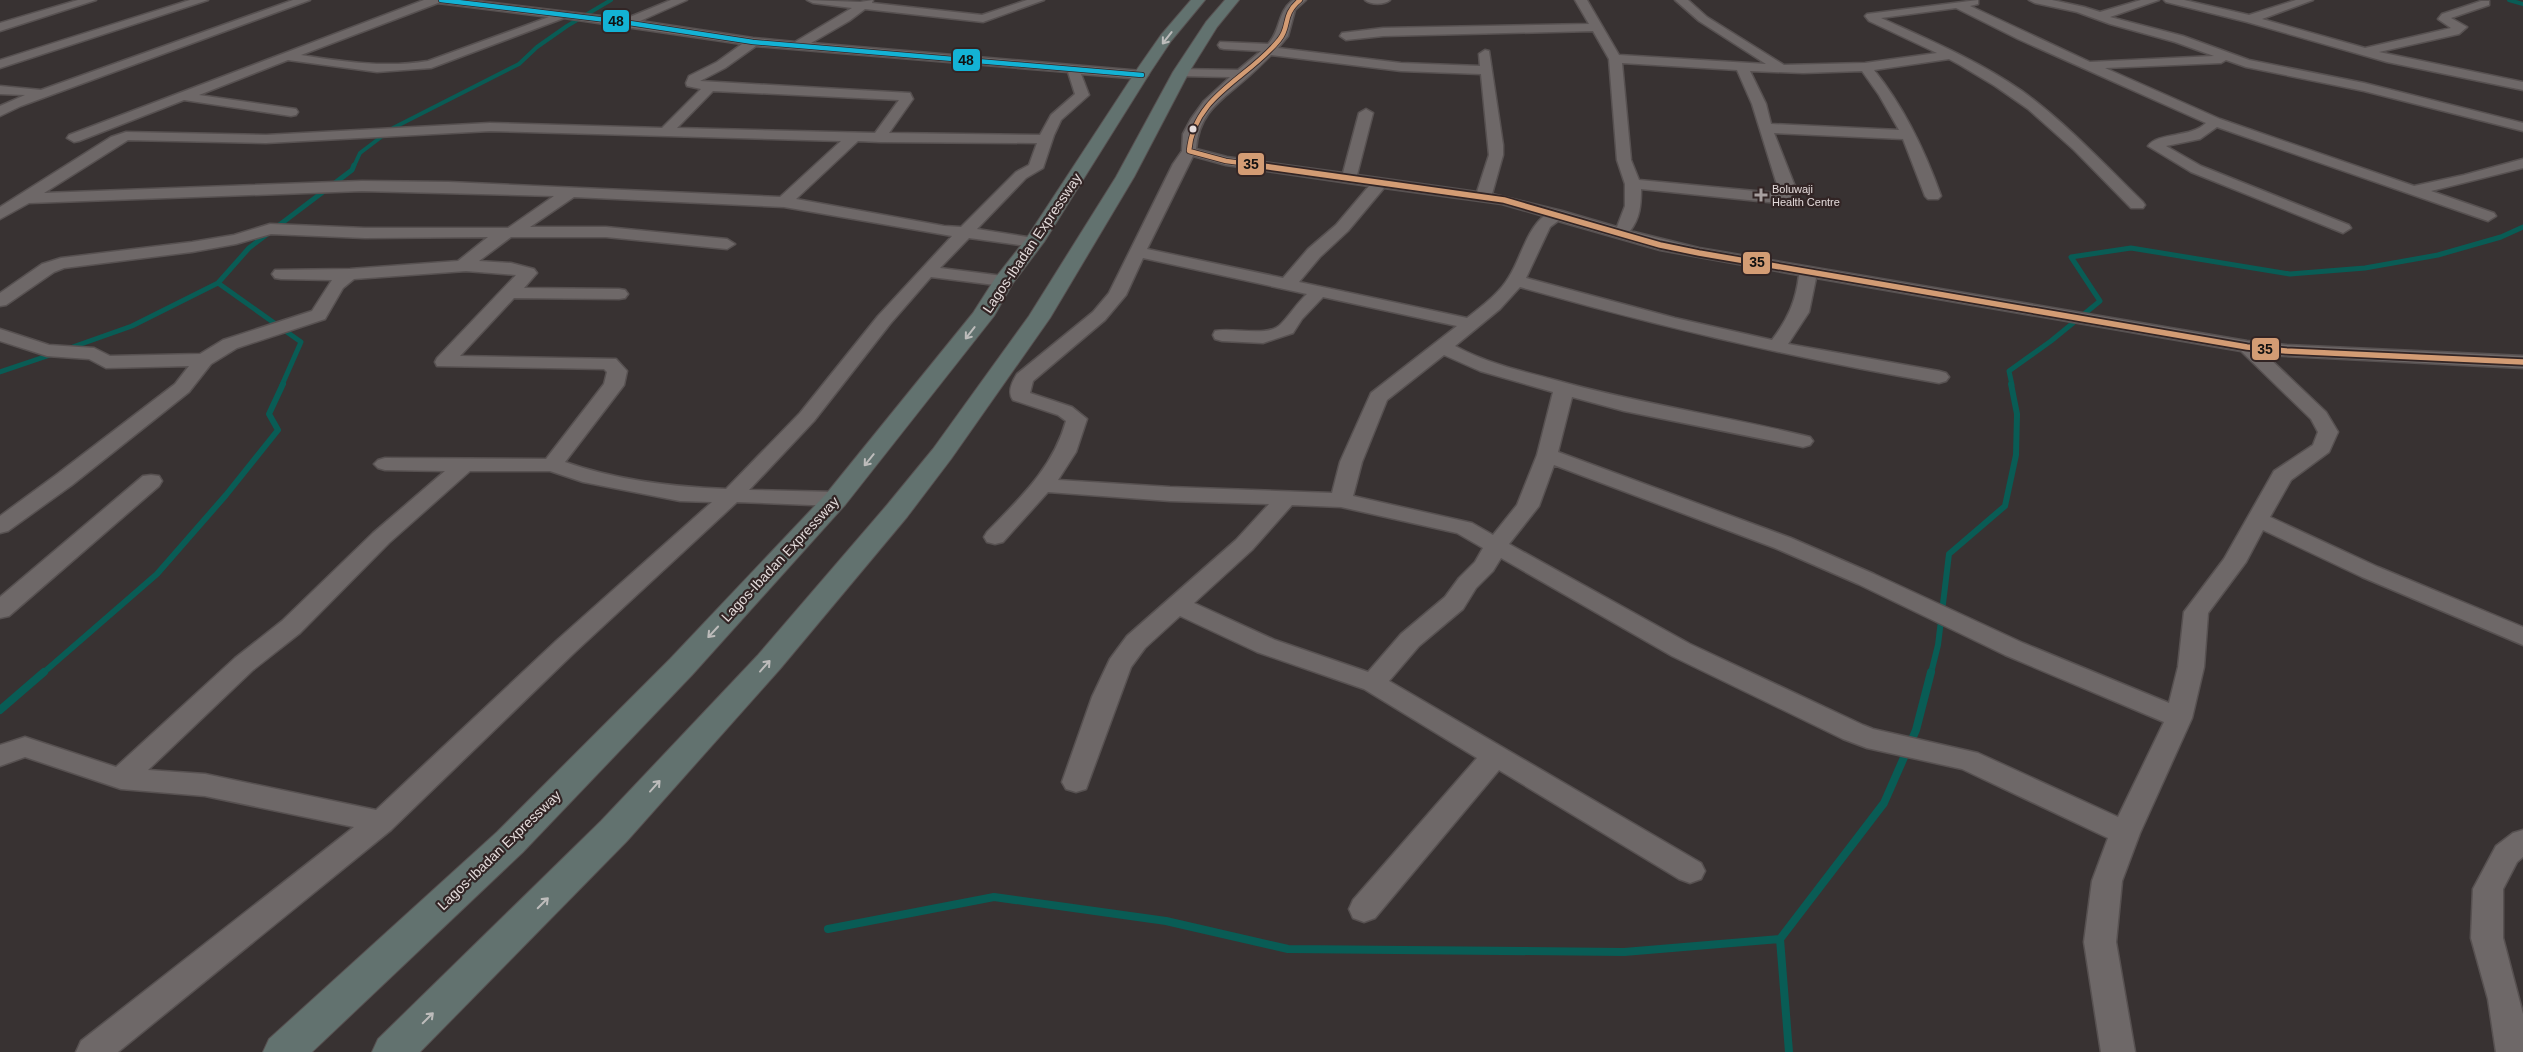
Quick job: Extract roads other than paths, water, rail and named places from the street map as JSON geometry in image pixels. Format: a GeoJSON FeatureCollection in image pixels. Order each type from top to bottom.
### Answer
{"type":"FeatureCollection","features":[{"type":"Feature","properties":{"kind":"highway","name":"Lagos-Ibadan Expressway"},"geometry":{"type":"LineString","coordinates":[[284,1052],[510,842],[681,667],[836,499],[983,316],[1003,281],[1034,242],[1166,38],[1198,0]]}},
{"type":"Feature","properties":{"kind":"highway"},"geometry":{"type":"LineString","coordinates":[[393,1052],[614,831],[769,662],[897,512],[942,454],[1040,318],[1125,177],[1197,62],[1217,35],[1232,0]]}},
{"type":"Feature","properties":{"kind":"street"},"geometry":{"type":"LineString","coordinates":[[0,27],[90,0]]}},
{"type":"Feature","properties":{"kind":"street"},"geometry":{"type":"LineString","coordinates":[[0,64],[202,0]]}},
{"type":"Feature","properties":{"kind":"street"},"geometry":{"type":"LineString","coordinates":[[0,112],[16,103],[49,93],[304,0]]}},
{"type":"Feature","properties":{"kind":"street"},"geometry":{"type":"LineString","coordinates":[[74,138],[434,0]]}},
{"type":"Feature","properties":{"kind":"street"},"geometry":{"type":"LineString","coordinates":[[441,0],[470,1],[753,42],[1142,75]]}},
{"type":"Feature","properties":{"kind":"street"},"geometry":{"type":"LineString","coordinates":[[627,23],[681,0]]}},
{"type":"Feature","properties":{"kind":"street"},"geometry":{"type":"LineString","coordinates":[[813,0],[866,3],[983,19],[1038,0]]}},
{"type":"Feature","properties":{"kind":"street"},"geometry":{"type":"LineString","coordinates":[[995,537],[1059,464],[1077,418],[1070,412],[1030,402],[1020,396],[1020,388],[1024,378],[1099,316],[1117,295],[1180,164],[1189,151],[1188,136],[1202,112],[1221,91],[1271,50],[1282,36],[1288,10],[1300,0]]}},
{"type":"Feature","properties":{"kind":"street"},"geometry":{"type":"LineString","coordinates":[[1371,0],[1384,0]]}},
{"type":"Feature","properties":{"kind":"street"},"geometry":{"type":"LineString","coordinates":[[1581,0],[1615,58],[1624,160],[1633,184],[1633,206],[1628,223],[1620,234]]}},
{"type":"Feature","properties":{"kind":"street"},"geometry":{"type":"LineString","coordinates":[[1681,0],[1703,19],[1780,67]]}},
{"type":"Feature","properties":{"kind":"street"},"geometry":{"type":"LineString","coordinates":[[1983,0],[1959,5],[1871,16],[1873,19],[1975,67],[2017,94],[2049,120],[2137,204]]}},
{"type":"Feature","properties":{"kind":"street"},"geometry":{"type":"LineString","coordinates":[[2035,0],[2080,9],[2178,39],[2228,58],[2364,87],[2523,127]]}},
{"type":"Feature","properties":{"kind":"street"},"geometry":{"type":"LineString","coordinates":[[2100,16],[2153,0]]}},
{"type":"Feature","properties":{"kind":"street"},"geometry":{"type":"LineString","coordinates":[[2170,0],[2250,19],[2364,52],[2523,86]]}},
{"type":"Feature","properties":{"kind":"street"},"geometry":{"type":"LineString","coordinates":[[2193,6],[2208,0]]}},
{"type":"Feature","properties":{"kind":"street"},"geometry":{"type":"LineString","coordinates":[[2250,19],[2307,0]]}},
{"type":"Feature","properties":{"kind":"street"},"geometry":{"type":"LineString","coordinates":[[797,46],[845,19],[866,3]]}},
{"type":"Feature","properties":{"kind":"street"},"geometry":{"type":"LineString","coordinates":[[2364,52],[2455,31],[2461,27],[2444,19],[2446,16],[2485,3]]}},
{"type":"Feature","properties":{"kind":"street"},"geometry":{"type":"LineString","coordinates":[[1959,5],[2022,36],[2216,122],[2488,216]]}},
{"type":"Feature","properties":{"kind":"street"},"geometry":{"type":"LineString","coordinates":[[288,57],[379,70],[413,69],[562,15]]}},
{"type":"Feature","properties":{"kind":"street"},"geometry":{"type":"LineString","coordinates":[[1346,36],[1383,32],[1598,27]]}},
{"type":"Feature","properties":{"kind":"street"},"geometry":{"type":"LineString","coordinates":[[1217,35],[1271,50],[1401,67],[1487,70]]}},
{"type":"Feature","properties":{"kind":"street"},"geometry":{"type":"LineString","coordinates":[[753,42],[721,65],[694,79],[692,83],[710,87],[905,96],[906,99],[884,127],[880,138]]}},
{"type":"Feature","properties":{"kind":"street"},"geometry":{"type":"LineString","coordinates":[[1483,197],[1496,154],[1485,54]]}},
{"type":"Feature","properties":{"kind":"street"},"geometry":{"type":"LineString","coordinates":[[1615,58],[1780,67],[1865,67],[1951,55]]}},
{"type":"Feature","properties":{"kind":"street"},"geometry":{"type":"LineString","coordinates":[[2089,65],[2228,58]]}},
{"type":"Feature","properties":{"kind":"street"},"geometry":{"type":"LineString","coordinates":[[1197,62],[1244,74]]}},
{"type":"Feature","properties":{"kind":"street"},"geometry":{"type":"LineString","coordinates":[[1633,184],[1778,198],[1783,196],[1788,188],[1765,128],[1759,104],[1741,65]]}},
{"type":"Feature","properties":{"kind":"street"},"geometry":{"type":"LineString","coordinates":[[1865,67],[1878,82],[1907,136],[1924,169],[1933,196]]}},
{"type":"Feature","properties":{"kind":"street"},"geometry":{"type":"LineString","coordinates":[[93,1052],[381,822],[565,647],[731,496],[807,417],[884,320],[964,232],[1021,175],[1036,168],[1055,116],[1064,106],[1082,95],[1073,70]]}},
{"type":"Feature","properties":{"kind":"street"},"geometry":{"type":"LineString","coordinates":[[665,132],[710,87]]}},
{"type":"Feature","properties":{"kind":"street"},"geometry":{"type":"LineString","coordinates":[[0,90],[49,93]]}},
{"type":"Feature","properties":{"kind":"street"},"geometry":{"type":"LineString","coordinates":[[184,96],[291,112]]}},
{"type":"Feature","properties":{"kind":"street"},"geometry":{"type":"LineString","coordinates":[[1349,178],[1366,113]]}},
{"type":"Feature","properties":{"kind":"street"},"geometry":{"type":"LineString","coordinates":[[2216,122],[2206,132],[2155,146],[2196,170],[2343,228]]}},
{"type":"Feature","properties":{"kind":"street"},"geometry":{"type":"LineString","coordinates":[[0,214],[10,206],[28,198],[116,140],[126,136],[266,139],[490,127],[854,138],[1046,139]]}},
{"type":"Feature","properties":{"kind":"street"},"geometry":{"type":"LineString","coordinates":[[1765,128],[1907,136]]}},
{"type":"Feature","properties":{"kind":"street"},"geometry":{"type":"LineString","coordinates":[[784,202],[854,138]]}},
{"type":"Feature","properties":{"kind":"street"},"geometry":{"type":"LineString","coordinates":[[1189,151],[1226,160],[1483,197],[1556,214],[1620,234],[1689,252],[2190,335],[2247,348],[2523,362]]}},
{"type":"Feature","properties":{"kind":"street"},"geometry":{"type":"LineString","coordinates":[[2415,190],[2467,179],[2523,163]]}},
{"type":"Feature","properties":{"kind":"street"},"geometry":{"type":"LineString","coordinates":[[1288,283],[1314,253],[1342,228],[1381,181]]}},
{"type":"Feature","properties":{"kind":"street"},"geometry":{"type":"LineString","coordinates":[[0,199],[362,186],[449,187],[570,192],[784,202],[944,231],[1034,242]]}},
{"type":"Feature","properties":{"kind":"street"},"geometry":{"type":"LineString","coordinates":[[461,267],[501,235],[514,231],[570,192]]}},
{"type":"Feature","properties":{"kind":"street"},"geometry":{"type":"LineString","coordinates":[[1341,500],[1351,462],[1378,397],[1494,305],[1516,281],[1542,225],[1556,214]]}},
{"type":"Feature","properties":{"kind":"street"},"geometry":{"type":"LineString","coordinates":[[0,301],[48,268],[61,263],[192,247],[236,239],[270,229],[365,233],[606,232],[727,244]]}},
{"type":"Feature","properties":{"kind":"street"},"geometry":{"type":"LineString","coordinates":[[1138,252],[1470,324]]}},
{"type":"Feature","properties":{"kind":"street"},"geometry":{"type":"LineString","coordinates":[[281,274],[349,274],[461,267],[514,267],[528,273],[444,362],[609,363],[617,371],[614,385],[552,465]]}},
{"type":"Feature","properties":{"kind":"street"},"geometry":{"type":"LineString","coordinates":[[927,272],[1003,281]]}},
{"type":"Feature","properties":{"kind":"street"},"geometry":{"type":"LineString","coordinates":[[1777,346],[1799,318],[1806,297],[1808,273]]}},
{"type":"Feature","properties":{"kind":"street"},"geometry":{"type":"LineString","coordinates":[[1,524],[182,388],[204,360],[230,344],[320,315],[336,285],[349,274]]}},
{"type":"Feature","properties":{"kind":"street"},"geometry":{"type":"LineString","coordinates":[[1516,281],[1695,328],[1865,366],[1939,377]]}},
{"type":"Feature","properties":{"kind":"street"},"geometry":{"type":"LineString","coordinates":[[1222,335],[1263,337],[1287,329],[1295,316],[1320,290]]}},
{"type":"Feature","properties":{"kind":"street"},"geometry":{"type":"LineString","coordinates":[[511,293],[619,294]]}},
{"type":"Feature","properties":{"kind":"street"},"geometry":{"type":"LineString","coordinates":[[0,335],[47,350],[94,354],[106,362],[204,360]]}},
{"type":"Feature","properties":{"kind":"street"},"geometry":{"type":"LineString","coordinates":[[1443,347],[1457,356],[1482,367],[1624,405],[1802,441]]}},
{"type":"Feature","properties":{"kind":"street"},"geometry":{"type":"LineString","coordinates":[[2118,1052],[2100,942],[2107,881],[2125,833],[2178,718],[2191,667],[2196,612],[2234,562],[2256,519],[2282,476],[2322,448],[2328,432],[2319,416],[2247,348]]}},
{"type":"Feature","properties":{"kind":"street"},"geometry":{"type":"LineString","coordinates":[[1373,683],[1410,640],[1454,603],[1467,583],[1485,566],[1495,547],[1528,506],[1547,455],[1564,389]]}},
{"type":"Feature","properties":{"kind":"street"},"geometry":{"type":"LineString","coordinates":[[1547,455],[1783,543],[1866,578],[2014,649],[2178,718]]}},
{"type":"Feature","properties":{"kind":"street"},"geometry":{"type":"LineString","coordinates":[[385,464],[463,466],[552,465],[583,476],[680,494],[836,499]]}},
{"type":"Feature","properties":{"kind":"street"},"geometry":{"type":"LineString","coordinates":[[121,779],[244,664],[291,627],[381,538],[463,466]]}},
{"type":"Feature","properties":{"kind":"street"},"geometry":{"type":"LineString","coordinates":[[0,610],[151,481]]}},
{"type":"Feature","properties":{"kind":"street"},"geometry":{"type":"LineString","coordinates":[[1041,485],[1170,494],[1341,500],[1464,528],[1481,535],[1495,547],[1682,650],[1852,732],[1882,741],[1951,755],[1984,766],[2125,833]]}},
{"type":"Feature","properties":{"kind":"street"},"geometry":{"type":"LineString","coordinates":[[1076,782],[1105,697],[1119,665],[1136,642],[1244,546],[1287,497]]}},
{"type":"Feature","properties":{"kind":"street"},"geometry":{"type":"LineString","coordinates":[[2256,519],[2370,572],[2523,637]]}},
{"type":"Feature","properties":{"kind":"street"},"geometry":{"type":"LineString","coordinates":[[1178,605],[1266,646],[1373,683],[1690,871]]}},
{"type":"Feature","properties":{"kind":"street"},"geometry":{"type":"LineString","coordinates":[[0,756],[25,747],[121,779],[206,786],[381,822]]}},
{"type":"Feature","properties":{"kind":"street"},"geometry":{"type":"LineString","coordinates":[[1364,910],[1495,756]]}},
{"type":"Feature","properties":{"kind":"street"},"geometry":{"type":"LineString","coordinates":[[2513,1052],[2504,999],[2487,938],[2488,889],[2506,854],[2523,841]]}},
{"type":"Feature","properties":{"kind":"waterway"},"geometry":{"type":"LineString","coordinates":[[354,166],[360,153],[393,128],[519,64],[537,47],[567,26],[611,0]]}},
{"type":"Feature","properties":{"kind":"waterway"},"geometry":{"type":"LineString","coordinates":[[2509,0],[2523,4]]}},
{"type":"Feature","properties":{"kind":"waterway"},"geometry":{"type":"LineString","coordinates":[[218,283],[249,248],[352,170],[354,165]]}},
{"type":"Feature","properties":{"kind":"waterway"},"geometry":{"type":"LineString","coordinates":[[2012,385],[2009,371],[2051,341],[2100,301],[2071,257],[2131,248],[2290,274],[2365,268],[2438,255],[2501,237],[2523,227]]}},
{"type":"Feature","properties":{"kind":"waterway"},"geometry":{"type":"LineString","coordinates":[[67,349],[132,326],[218,283]]}},
{"type":"Feature","properties":{"kind":"waterway"},"geometry":{"type":"LineString","coordinates":[[218,283],[301,342],[282,385]]}},
{"type":"Feature","properties":{"kind":"waterway"},"geometry":{"type":"LineString","coordinates":[[0,372],[53,354]]}},
{"type":"Feature","properties":{"kind":"waterway"},"geometry":{"type":"LineString","coordinates":[[43,673],[157,574],[226,495],[278,430],[269,414],[283,384]]}},
{"type":"Feature","properties":{"kind":"waterway"},"geometry":{"type":"LineString","coordinates":[[1931,673],[1938,645],[1949,554],[2005,506],[2016,455],[2017,414],[2011,384]]}},
{"type":"Feature","properties":{"kind":"waterway"},"geometry":{"type":"LineString","coordinates":[[0,710],[44,672]]}},
{"type":"Feature","properties":{"kind":"waterway"},"geometry":{"type":"LineString","coordinates":[[1780,939],[1884,803],[1916,730],[1931,672]]}},
{"type":"Feature","properties":{"kind":"waterway"},"geometry":{"type":"LineString","coordinates":[[828,929],[994,897],[1166,921],[1288,949],[1624,952],[1780,939]]}},
{"type":"Feature","properties":{"kind":"waterway"},"geometry":{"type":"LineString","coordinates":[[1780,939],[1789,1052]]}},
{"type":"Feature","properties":{"kind":"place","name":"Boluwaji Health Centre"},"geometry":{"type":"Point","coordinates":[1761,195]}}]}
